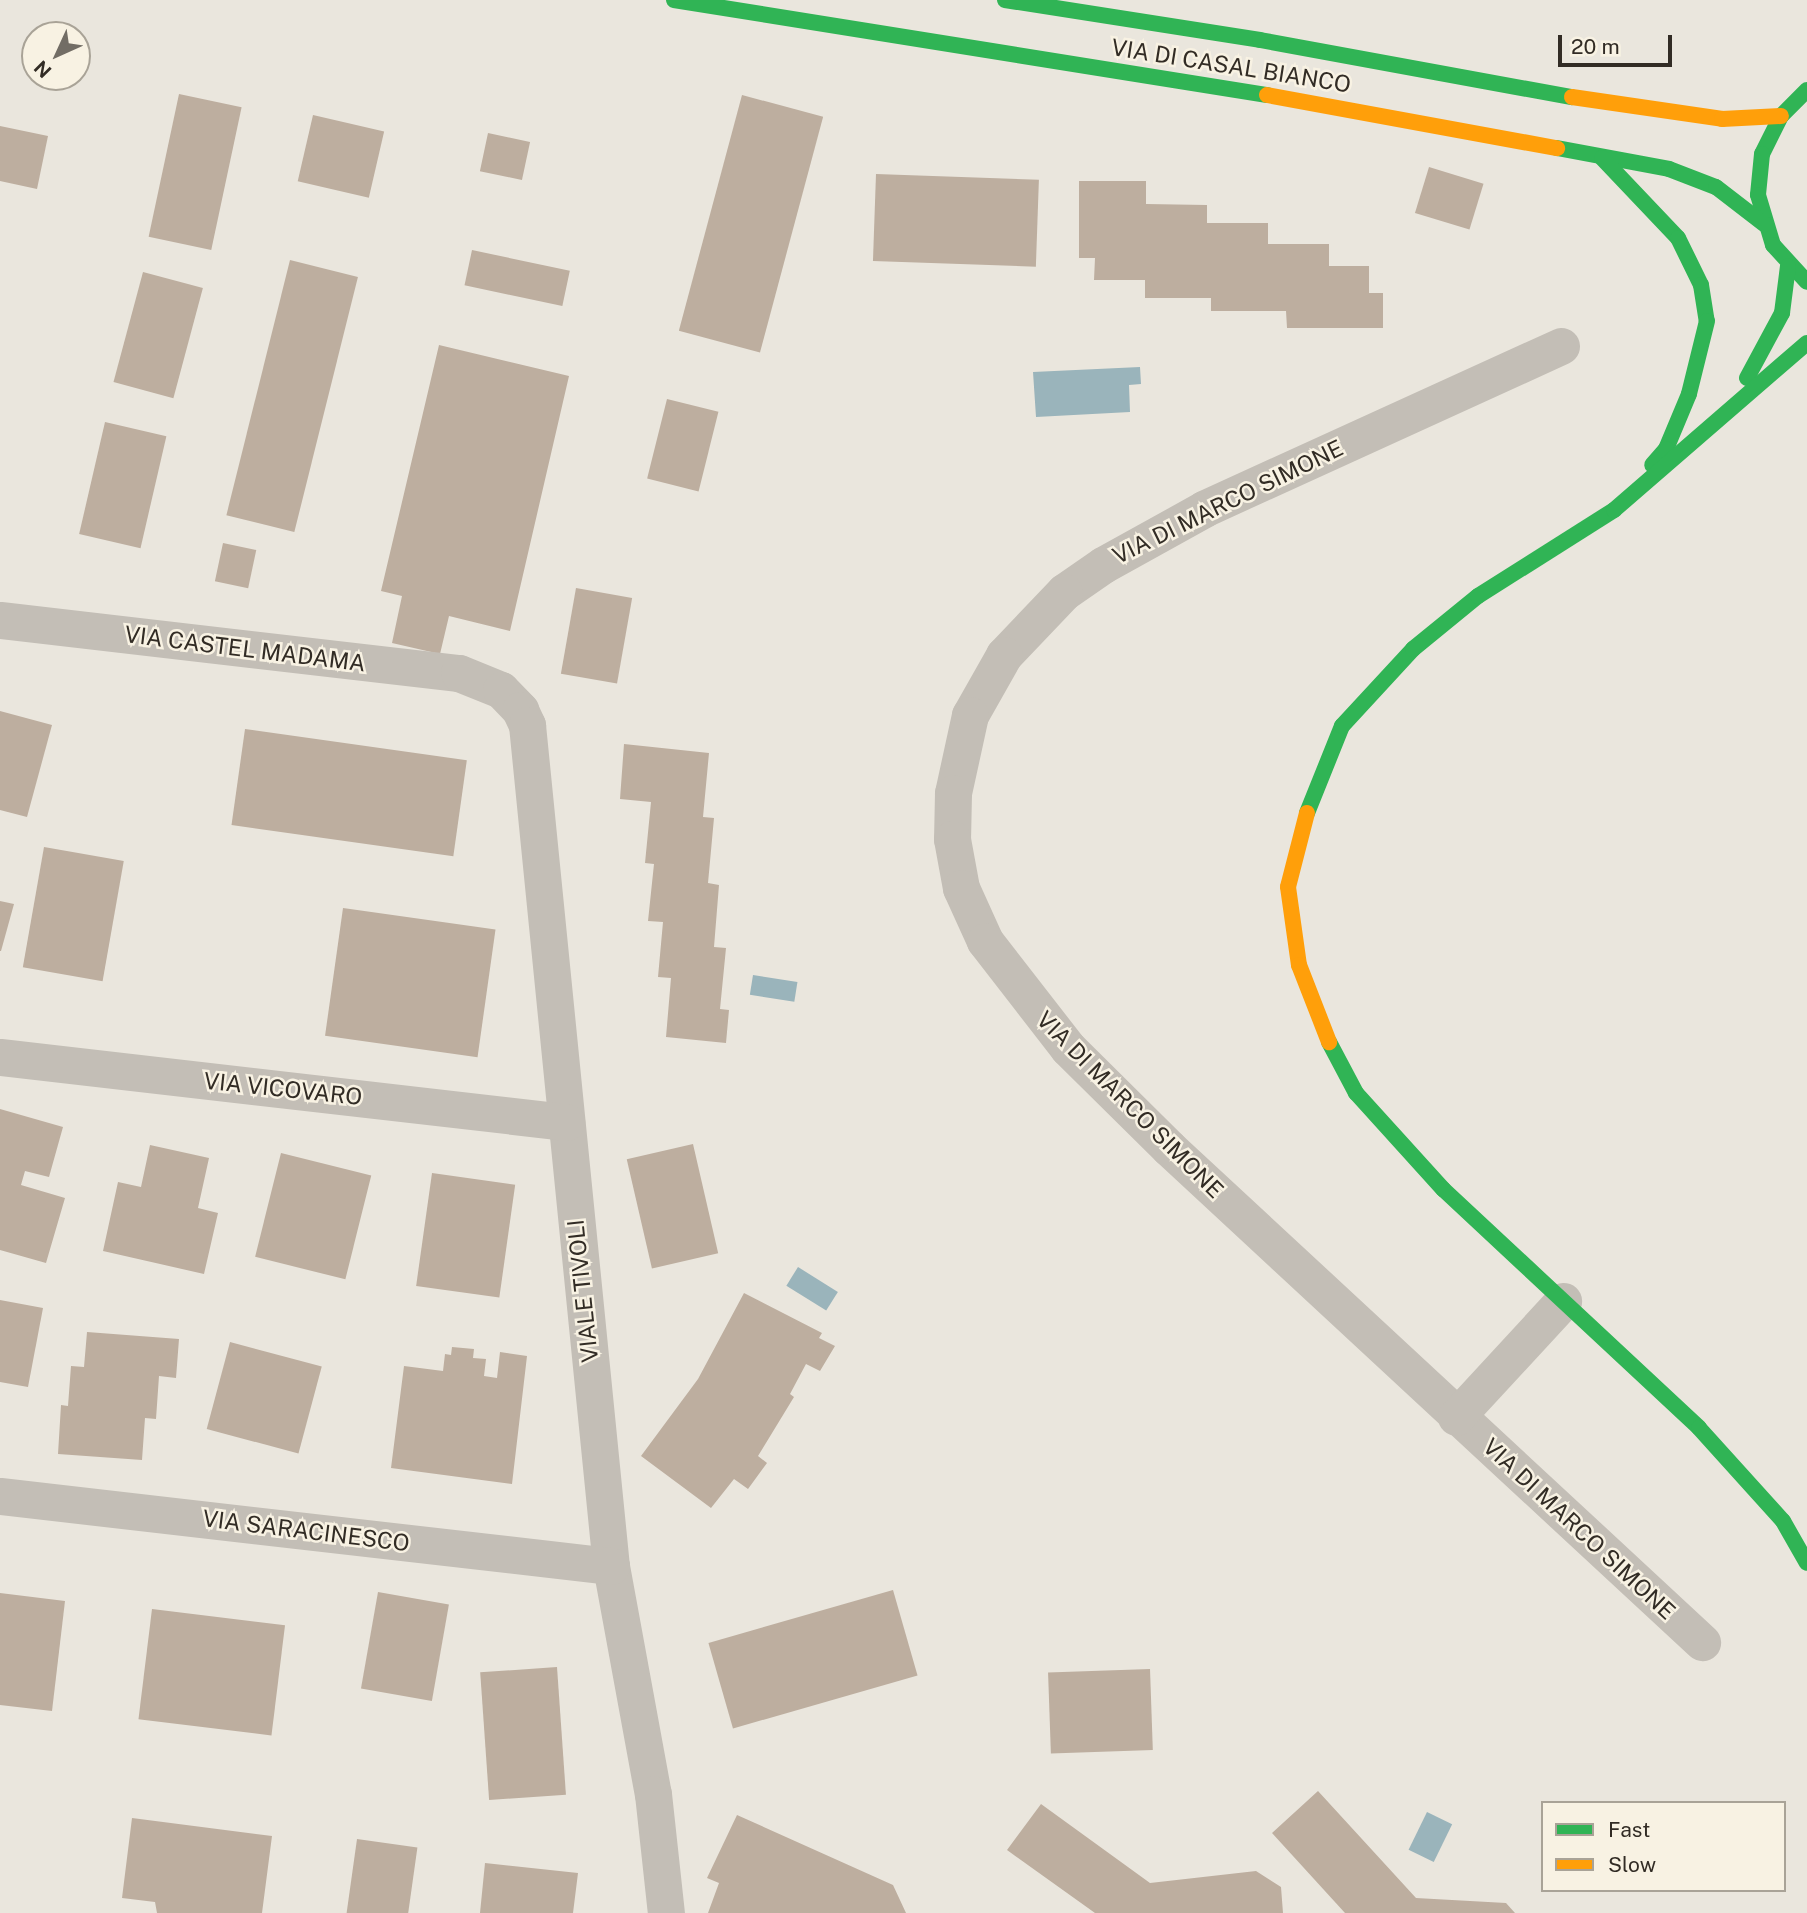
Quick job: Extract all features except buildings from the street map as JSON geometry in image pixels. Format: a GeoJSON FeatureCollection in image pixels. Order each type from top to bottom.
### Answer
{"type":"FeatureCollection","features":[{"type":"Feature","properties":{"kind":"street","name":"VIA DI CASAL BIANCO"},"geometry":{"type":"LineString","coordinates":[[674,0],[1327,105],[1668,169],[1701,180],[1764,224]]}},
{"type":"Feature","properties":{"kind":"street","name":"VIA DI CASAL BIANCO"},"geometry":{"type":"LineString","coordinates":[[1005,0],[1260,40],[1647,111],[1722,119],[1780,116]]}},
{"type":"Feature","properties":{"kind":"street"},"geometry":{"type":"LineString","coordinates":[[1807,90],[1780,116],[1762,153],[1758,195],[1764,224],[1788,265],[1807,282]]}},
{"type":"Feature","properties":{"kind":"street"},"geometry":{"type":"LineString","coordinates":[[1602,158],[1678,238],[1701,285],[1707,321],[1689,394],[1666,449],[1614,510]]}},
{"type":"Feature","properties":{"kind":"street"},"geometry":{"type":"LineString","coordinates":[[1722,418],[1782,313],[1788,265]]}},
{"type":"Feature","properties":{"kind":"street"},"geometry":{"type":"LineString","coordinates":[[1807,343],[1614,510],[1478,596],[1413,649],[1342,726],[1312,795],[1288,887],[1298,965],[1321,1027],[1356,1093],[1443,1189],[1699,1428],[1783,1521],[1807,1563]]}},
{"type":"Feature","properties":{"kind":"street","name":"VIA DI MARCO SIMONE"},"geometry":{"type":"LineString","coordinates":[[1561,346],[1204,509],[1082,579],[1031,622],[982,689],[961,744],[953,793],[952,839],[966,902],[996,958],[1037,1014],[1169,1148],[1702,1642]]}},
{"type":"Feature","properties":{"kind":"street","name":"VIA CASTEL MADAMA"},"geometry":{"type":"LineString","coordinates":[[0,620],[459,673],[489,683]]}},
{"type":"Feature","properties":{"kind":"street","name":"VIALE TIVOLI"},"geometry":{"type":"LineString","coordinates":[[489,683],[512,698],[527,725],[611,1566],[653,1794],[666,1913]]}},
{"type":"Feature","properties":{"kind":"street","name":"VIA VICOVARO"},"geometry":{"type":"LineString","coordinates":[[0,1057],[566,1122]]}},
{"type":"Feature","properties":{"kind":"street"},"geometry":{"type":"LineString","coordinates":[[1457,1417],[1563,1301]]}},
{"type":"Feature","properties":{"kind":"street","name":"VIA SARACINESCO"},"geometry":{"type":"LineString","coordinates":[[0,1496],[611,1566]]}},
{"type":"Feature","properties":{"kind":"water"},"geometry":{"type":"Polygon","coordinates":[[[1140,367],[1141,384],[1129,385],[1130,412],[1036,417],[1033,372],[1140,367]]]}},
{"type":"Feature","properties":{"kind":"water"},"geometry":{"type":"Polygon","coordinates":[[[753,975],[797,982],[794,1002],[750,995],[753,975]]]}},
{"type":"Feature","properties":{"kind":"water"},"geometry":{"type":"Polygon","coordinates":[[[798,1267],[838,1292],[826,1311],[786,1286],[798,1267]]]}},
{"type":"Feature","properties":{"kind":"water"},"geometry":{"type":"Polygon","coordinates":[[[1427,1812],[1452,1824],[1434,1862],[1409,1850],[1427,1812]]]}},
{"type":"Feature","properties":{"kind":"traffic: fast"},"geometry":{"type":"LineString","coordinates":[[674,0],[1267,95]]}},
{"type":"Feature","properties":{"kind":"traffic: fast"},"geometry":{"type":"LineString","coordinates":[[1005,0],[1260,40],[1572,97]]}},
{"type":"Feature","properties":{"kind":"traffic: fast"},"geometry":{"type":"LineString","coordinates":[[1807,90],[1781,116],[1762,154],[1758,195],[1773,245],[1807,282]]}},
{"type":"Feature","properties":{"kind":"traffic: fast"},"geometry":{"type":"LineString","coordinates":[[1557,148],[1669,169],[1716,187],[1764,224]]}},
{"type":"Feature","properties":{"kind":"traffic: fast"},"geometry":{"type":"LineString","coordinates":[[1602,158],[1678,238],[1701,285],[1707,321],[1689,394],[1666,449],[1652,465]]}},
{"type":"Feature","properties":{"kind":"traffic: fast"},"geometry":{"type":"LineString","coordinates":[[1747,378],[1782,313],[1788,266]]}},
{"type":"Feature","properties":{"kind":"traffic: fast"},"geometry":{"type":"LineString","coordinates":[[1307,813],[1342,726],[1413,649],[1478,596],[1614,510],[1807,343]]}},
{"type":"Feature","properties":{"kind":"traffic: fast"},"geometry":{"type":"LineString","coordinates":[[1329,1042],[1356,1093],[1443,1189],[1699,1428],[1783,1521],[1807,1563]]}},
{"type":"Feature","properties":{"kind":"traffic: slow"},"geometry":{"type":"LineString","coordinates":[[1267,95],[1557,148]]}},
{"type":"Feature","properties":{"kind":"traffic: slow"},"geometry":{"type":"LineString","coordinates":[[1572,97],[1722,119],[1781,116]]}},
{"type":"Feature","properties":{"kind":"traffic: slow"},"geometry":{"type":"LineString","coordinates":[[1307,813],[1288,887],[1299,965],[1329,1042]]}}]}
